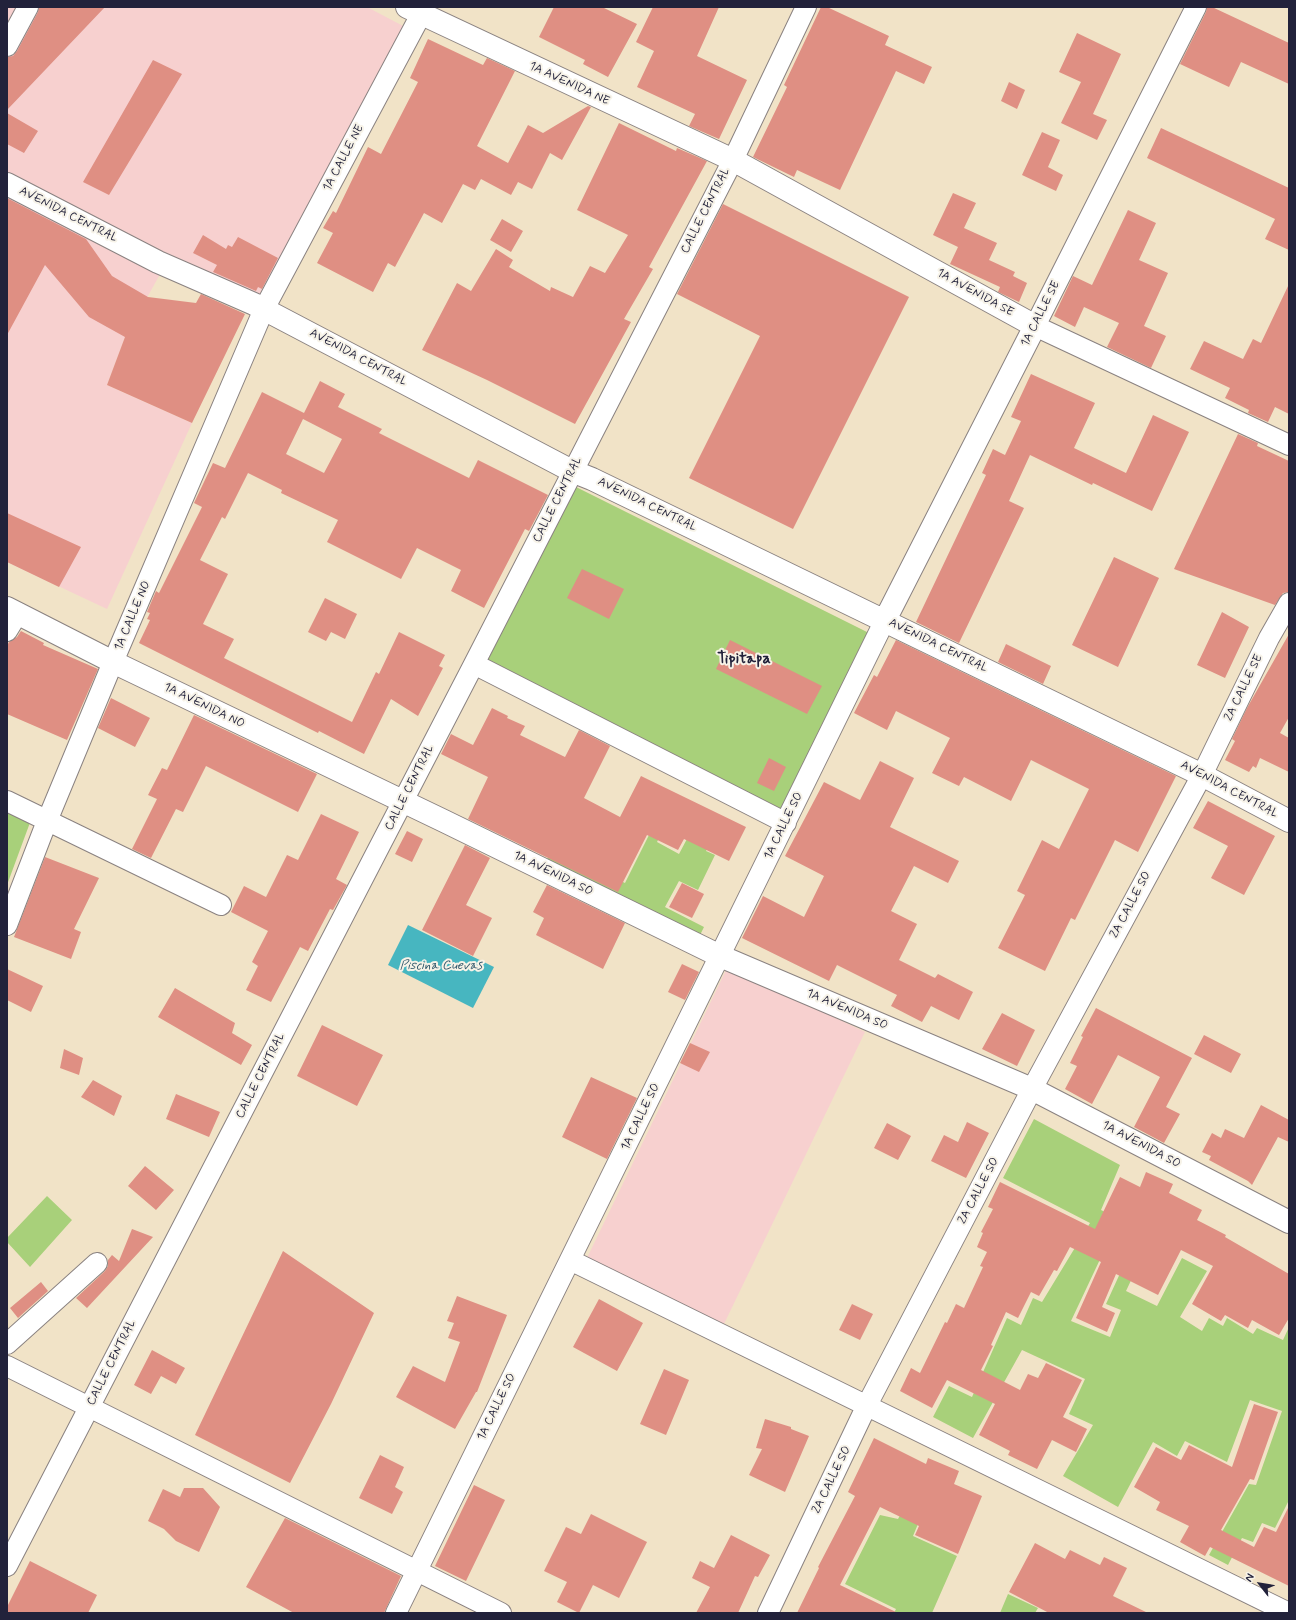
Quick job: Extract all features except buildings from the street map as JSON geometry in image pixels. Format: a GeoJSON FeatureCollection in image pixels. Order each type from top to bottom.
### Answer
{"type":"FeatureCollection","features":[{"type":"Feature","properties":{"kind":"street"},"geometry":{"type":"LineString","coordinates":[[7,46],[28,7]]}},
{"type":"Feature","properties":{"kind":"street","name":"CALLE CENTRAL"},"geometry":{"type":"LineString","coordinates":[[7,1566],[403,802],[733,160],[806,7]]}},
{"type":"Feature","properties":{"kind":"street","name":"1A CALLE SE"},"geometry":{"type":"LineString","coordinates":[[885,620],[1196,7]]}},
{"type":"Feature","properties":{"kind":"street","name":"1A AVENIDA NE"},"geometry":{"type":"LineString","coordinates":[[417,9],[733,160]]}},
{"type":"Feature","properties":{"kind":"street","name":"1A CALLE NE"},"geometry":{"type":"LineString","coordinates":[[264,309],[417,9]]}},
{"type":"Feature","properties":{"kind":"street","name":"1A AVENIDA SE"},"geometry":{"type":"LineString","coordinates":[[733,160],[1035,326],[1289,445]]}},
{"type":"Feature","properties":{"kind":"street","name":"AVENIDA CENTRAL"},"geometry":{"type":"LineString","coordinates":[[7,184],[158,262],[264,309],[572,471],[592,479],[885,620],[1202,775],[1289,821]]}},
{"type":"Feature","properties":{"kind":"street","name":"1A CALLE NO"},"geometry":{"type":"LineString","coordinates":[[7,924],[113,662],[264,309]]}},
{"type":"Feature","properties":{"kind":"street","name":"2A CALLE SE"},"geometry":{"type":"LineString","coordinates":[[1202,775],[1269,638],[1289,603]]}},
{"type":"Feature","properties":{"kind":"street","name":"1A AVENIDA NO"},"geometry":{"type":"LineString","coordinates":[[11,617],[113,662],[403,802]]}},
{"type":"Feature","properties":{"kind":"street","name":"1A CALLE SO"},"geometry":{"type":"LineString","coordinates":[[396,1613],[885,620]]}},
{"type":"Feature","properties":{"kind":"street"},"geometry":{"type":"LineString","coordinates":[[474,664],[786,823]]}},
{"type":"Feature","properties":{"kind":"street","name":"2A CALLE SO"},"geometry":{"type":"LineString","coordinates":[[768,1613],[867,1405],[1032,1088],[1202,775]]}},
{"type":"Feature","properties":{"kind":"street"},"geometry":{"type":"LineString","coordinates":[[7,801],[221,905]]}},
{"type":"Feature","properties":{"kind":"street","name":"1A AVENIDA SO"},"geometry":{"type":"LineString","coordinates":[[403,802],[720,956],[1032,1088],[1289,1222]]}},
{"type":"Feature","properties":{"kind":"street"},"geometry":{"type":"LineString","coordinates":[[570,1260],[1289,1613]]}},
{"type":"Feature","properties":{"kind":"street"},"geometry":{"type":"LineString","coordinates":[[7,1344],[97,1263]]}},
{"type":"Feature","properties":{"kind":"street"},"geometry":{"type":"LineString","coordinates":[[7,1366],[500,1613]]}},
{"type":"Feature","properties":{"kind":"shaded area"},"geometry":{"type":"Polygon","coordinates":[[[7,7],[367,7],[407,28],[254,304],[168,260],[125,337],[107,385],[192,423],[107,609],[7,562],[7,7]]]}},
{"type":"Feature","properties":{"kind":"shaded area"},"geometry":{"type":"Polygon","coordinates":[[[728,966],[865,1032],[724,1324],[587,1258],[728,966]]]}},
{"type":"Feature","properties":{"kind":"green space"},"geometry":{"type":"Polygon","coordinates":[[[574,486],[871,634],[780,814],[484,666],[574,486]]]}},
{"type":"Feature","properties":{"kind":"green space"},"geometry":{"type":"Polygon","coordinates":[[[7,794],[35,809],[7,885],[7,794]]]}},
{"type":"Feature","properties":{"kind":"green space"},"geometry":{"type":"Polygon","coordinates":[[[677,801],[657,842],[679,854],[688,837],[714,835],[706,851],[715,855],[698,890],[679,881],[665,907],[704,927],[697,941],[544,865],[553,848],[625,883],[652,829],[677,801]]]}},
{"type":"Feature","properties":{"kind":"green space"},"geometry":{"type":"Polygon","coordinates":[[[1034,1119],[1120,1165],[1101,1210],[1119,1219],[1071,1321],[1110,1337],[1121,1310],[1106,1304],[1155,1197],[1168,1202],[1126,1291],[1157,1306],[1182,1258],[1207,1271],[1180,1317],[1202,1331],[1209,1318],[1223,1326],[1227,1318],[1253,1334],[1257,1328],[1283,1340],[1289,1327],[1289,1502],[1275,1528],[1262,1523],[1253,1542],[1242,1538],[1228,1565],[1209,1555],[1249,1484],[1256,1485],[1282,1411],[1250,1400],[1227,1462],[1185,1441],[1177,1456],[1153,1442],[1118,1507],[1063,1476],[1093,1425],[1069,1414],[1085,1379],[1022,1350],[973,1438],[933,1417],[949,1386],[972,1397],[1007,1318],[1021,1325],[1033,1298],[1042,1302],[1090,1223],[1003,1178],[1034,1119]]]}},
{"type":"Feature","properties":{"kind":"green space"},"geometry":{"type":"Polygon","coordinates":[[[47,1196],[72,1220],[30,1267],[7,1242],[7,1238],[47,1196]]]}},
{"type":"Feature","properties":{"kind":"green space"},"geometry":{"type":"Polygon","coordinates":[[[917,1484],[932,1490],[913,1536],[957,1556],[932,1613],[894,1613],[896,1609],[845,1584],[880,1515],[898,1519],[917,1484]]]}},
{"type":"Feature","properties":{"kind":"green space"},"geometry":{"type":"Polygon","coordinates":[[[1008,1594],[1038,1608],[1035,1613],[1000,1613],[1008,1594]]]}},
{"type":"Feature","properties":{"kind":"water","name":"Piscina Cuevas"},"geometry":{"type":"Polygon","coordinates":[[[408,925],[494,967],[473,1008],[388,965],[408,925]]]}},
{"type":"Feature","properties":{"kind":"district","name":"Tipitapa"},"geometry":{"type":"Point","coordinates":[744,660]}}]}
